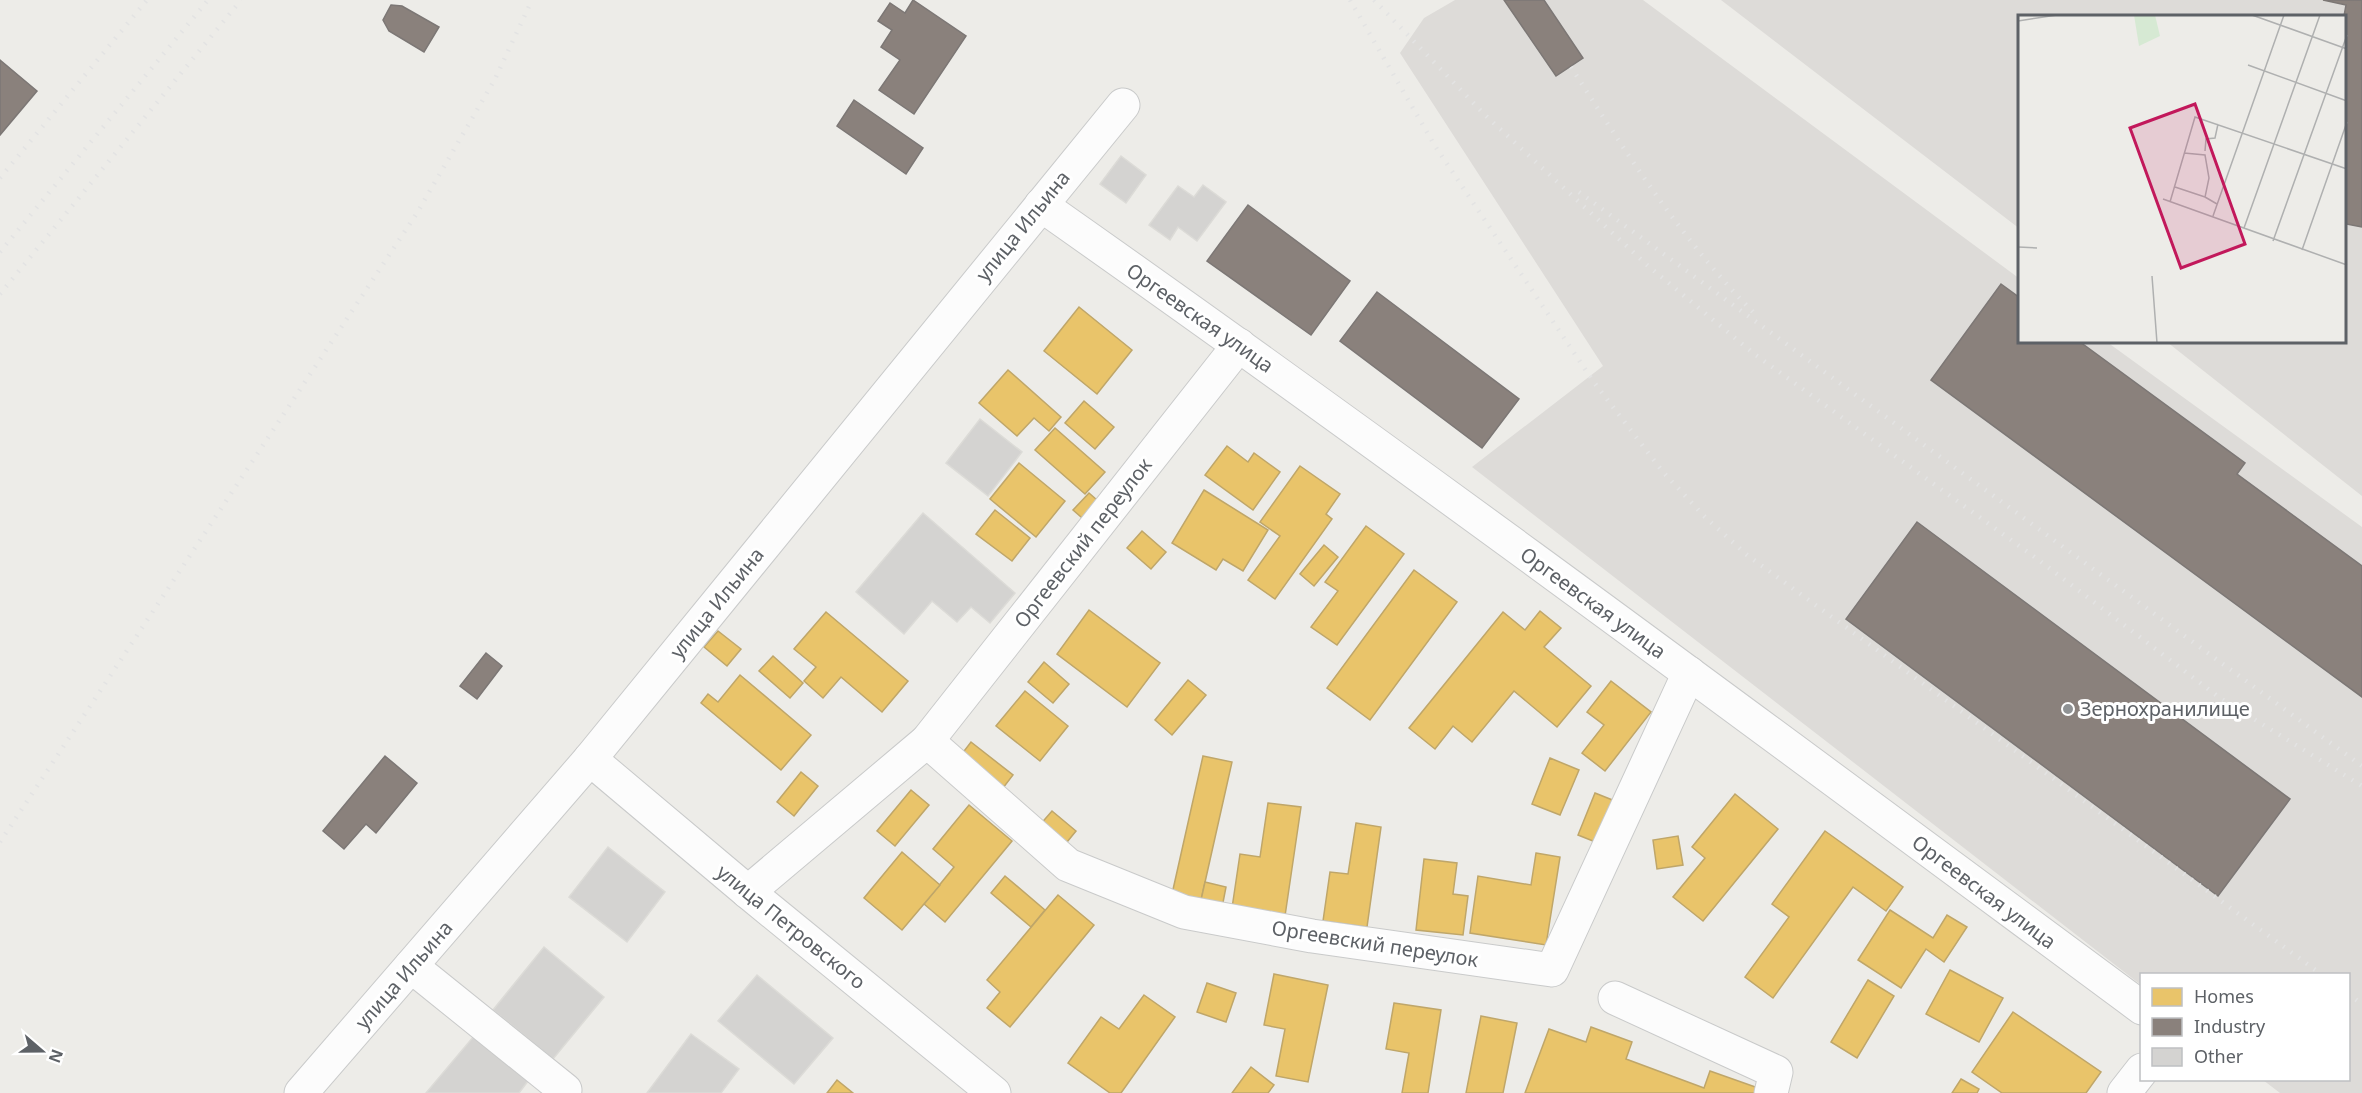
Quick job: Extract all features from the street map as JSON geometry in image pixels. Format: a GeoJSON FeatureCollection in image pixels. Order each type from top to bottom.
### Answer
{"type":"FeatureCollection","features":[{"type":"Feature","properties":{"kind":"street","name":"улица Ильина"},"geometry":{"type":"LineString","coordinates":[[301,1093],[590,759],[1123,105]]}},
{"type":"Feature","properties":{"kind":"street","name":"Оргеевская улица"},"geometry":{"type":"LineString","coordinates":[[1041,205],[1239,345],[1689,673],[2140,1007]]}},
{"type":"Feature","properties":{"kind":"street","name":"Оргеевский переулок"},"geometry":{"type":"LineString","coordinates":[[748,892],[927,741],[1239,345]]}},
{"type":"Feature","properties":{"kind":"street","name":"Оргеевский переулок"},"geometry":{"type":"LineString","coordinates":[[927,741],[1068,865],[1184,912],[1312,936],[1552,970],[1689,673]]}},
{"type":"Feature","properties":{"kind":"street","name":"улица Петровского"},"geometry":{"type":"LineString","coordinates":[[590,759],[748,892],[994,1093]]}},
{"type":"Feature","properties":{"kind":"street"},"geometry":{"type":"LineString","coordinates":[[411,966],[565,1090]]}},
{"type":"Feature","properties":{"kind":"street"},"geometry":{"type":"LineString","coordinates":[[1615,998],[1776,1072],[1771,1093]]}},
{"type":"Feature","properties":{"kind":"street"},"geometry":{"type":"LineString","coordinates":[[2124,1093],[2140,1073]]}},
{"type":"Feature","properties":{"kind":"shaded area"},"geometry":{"type":"Polygon","coordinates":[[[1455,0],[1643,0],[2018,278],[2018,344],[2110,344],[2362,527],[2362,1093],[2280,1093],[2264,1081],[2350,1081],[2350,973],[2140,973],[2140,984],[1472,467],[1603,366],[1400,53],[1424,18],[1455,0]]]}},
{"type":"Feature","properties":{"kind":"shaded area"},"geometry":{"type":"Polygon","coordinates":[[[1721,0],[2362,0],[2362,496],[2170,344],[2347,344],[2347,15],[2018,15],[2018,227],[1721,0]]]}},
{"type":"Feature","properties":{"kind":"building: Homes"},"geometry":{"type":"Polygon","coordinates":[[[1079,307],[1132,350],[1097,394],[1044,351],[1079,307]]]}},
{"type":"Feature","properties":{"kind":"building: Homes"},"geometry":{"type":"Polygon","coordinates":[[[1008,370],[1061,417],[1049,431],[1034,418],[1017,436],[979,403],[1008,370]]]}},
{"type":"Feature","properties":{"kind":"building: Homes"},"geometry":{"type":"Polygon","coordinates":[[[1084,401],[1114,427],[1095,449],[1065,423],[1084,401]]]}},
{"type":"Feature","properties":{"kind":"building: Homes"},"geometry":{"type":"Polygon","coordinates":[[[1055,428],[1105,472],[1085,494],[1035,450],[1055,428]]]}},
{"type":"Feature","properties":{"kind":"building: Homes"},"geometry":{"type":"Polygon","coordinates":[[[1227,446],[1248,462],[1254,453],[1280,472],[1253,510],[1205,475],[1227,446]]]}},
{"type":"Feature","properties":{"kind":"building: Homes"},"geometry":{"type":"Polygon","coordinates":[[[1019,463],[1065,501],[1036,537],[990,499],[1019,463]]]}},
{"type":"Feature","properties":{"kind":"building: Homes"},"geometry":{"type":"Polygon","coordinates":[[[1300,466],[1340,494],[1326,514],[1332,519],[1275,599],[1248,580],[1280,536],[1260,522],[1300,466]]]}},
{"type":"Feature","properties":{"kind":"building: Homes"},"geometry":{"type":"Polygon","coordinates":[[[1204,490],[1268,530],[1243,571],[1223,559],[1216,570],[1172,543],[1204,490]]]}},
{"type":"Feature","properties":{"kind":"building: Homes"},"geometry":{"type":"Polygon","coordinates":[[[1089,493],[1105,507],[1089,524],[1073,510],[1089,493]]]}},
{"type":"Feature","properties":{"kind":"building: Homes"},"geometry":{"type":"Polygon","coordinates":[[[995,510],[1030,538],[1012,561],[976,534],[995,510]]]}},
{"type":"Feature","properties":{"kind":"building: Homes"},"geometry":{"type":"Polygon","coordinates":[[[1366,526],[1404,554],[1337,645],[1311,627],[1338,591],[1325,582],[1366,526]]]}},
{"type":"Feature","properties":{"kind":"building: Homes"},"geometry":{"type":"Polygon","coordinates":[[[1142,531],[1166,552],[1151,569],[1127,548],[1142,531]]]}},
{"type":"Feature","properties":{"kind":"building: Homes"},"geometry":{"type":"Polygon","coordinates":[[[1324,545],[1338,557],[1314,586],[1300,574],[1324,545]]]}},
{"type":"Feature","properties":{"kind":"building: Homes"},"geometry":{"type":"Polygon","coordinates":[[[1414,570],[1457,602],[1370,720],[1327,688],[1414,570]]]}},
{"type":"Feature","properties":{"kind":"building: Homes"},"geometry":{"type":"Polygon","coordinates":[[[1089,610],[1160,663],[1127,707],[1057,654],[1089,610]]]}},
{"type":"Feature","properties":{"kind":"building: Homes"},"geometry":{"type":"Polygon","coordinates":[[[1540,611],[1561,628],[1544,647],[1591,686],[1557,727],[1514,691],[1472,742],[1453,726],[1435,749],[1409,728],[1503,612],[1525,630],[1540,611]]]}},
{"type":"Feature","properties":{"kind":"building: Homes"},"geometry":{"type":"Polygon","coordinates":[[[826,612],[908,681],[882,712],[841,677],[823,698],[804,681],[816,667],[794,649],[826,612]]]}},
{"type":"Feature","properties":{"kind":"building: Homes"},"geometry":{"type":"Polygon","coordinates":[[[718,631],[741,649],[727,666],[704,647],[718,631]]]}},
{"type":"Feature","properties":{"kind":"building: Homes"},"geometry":{"type":"Polygon","coordinates":[[[773,656],[803,683],[790,698],[759,671],[773,656]]]}},
{"type":"Feature","properties":{"kind":"building: Homes"},"geometry":{"type":"Polygon","coordinates":[[[1044,662],[1069,684],[1053,703],[1028,682],[1044,662]]]}},
{"type":"Feature","properties":{"kind":"building: Homes"},"geometry":{"type":"Polygon","coordinates":[[[740,675],[811,735],[781,770],[701,703],[708,694],[718,702],[740,675]]]}},
{"type":"Feature","properties":{"kind":"building: Homes"},"geometry":{"type":"Polygon","coordinates":[[[1188,680],[1206,695],[1172,735],[1155,720],[1188,680]]]}},
{"type":"Feature","properties":{"kind":"building: Homes"},"geometry":{"type":"Polygon","coordinates":[[[1611,681],[1651,712],[1605,771],[1582,753],[1604,725],[1587,712],[1611,681]]]}},
{"type":"Feature","properties":{"kind":"building: Homes"},"geometry":{"type":"Polygon","coordinates":[[[1025,691],[1068,726],[1040,761],[996,726],[1025,691]]]}},
{"type":"Feature","properties":{"kind":"building: Homes"},"geometry":{"type":"Polygon","coordinates":[[[971,742],[1013,775],[1003,788],[961,755],[971,742]]]}},
{"type":"Feature","properties":{"kind":"building: Homes"},"geometry":{"type":"Polygon","coordinates":[[[1203,756],[1232,762],[1201,900],[1172,894],[1203,756]]]}},
{"type":"Feature","properties":{"kind":"building: Homes"},"geometry":{"type":"Polygon","coordinates":[[[1550,758],[1579,770],[1560,815],[1532,804],[1550,758]]]}},
{"type":"Feature","properties":{"kind":"building: Homes"},"geometry":{"type":"Polygon","coordinates":[[[801,772],[818,786],[794,816],[777,802],[801,772]]]}},
{"type":"Feature","properties":{"kind":"building: Homes"},"geometry":{"type":"Polygon","coordinates":[[[911,790],[929,805],[895,846],[877,831],[911,790]]]}},
{"type":"Feature","properties":{"kind":"building: Homes"},"geometry":{"type":"Polygon","coordinates":[[[1595,793],[1620,803],[1603,845],[1578,835],[1595,793]]]}},
{"type":"Feature","properties":{"kind":"building: Homes"},"geometry":{"type":"Polygon","coordinates":[[[1735,794],[1778,829],[1703,921],[1673,897],[1705,858],[1692,847],[1735,794]]]}},
{"type":"Feature","properties":{"kind":"building: Homes"},"geometry":{"type":"Polygon","coordinates":[[[1268,803],[1301,807],[1285,916],[1232,908],[1240,854],[1260,857],[1268,803]]]}},
{"type":"Feature","properties":{"kind":"building: Homes"},"geometry":{"type":"Polygon","coordinates":[[[969,805],[1012,841],[945,922],[924,904],[954,867],[933,849],[969,805]]]}},
{"type":"Feature","properties":{"kind":"building: Homes"},"geometry":{"type":"Polygon","coordinates":[[[1052,811],[1076,831],[1063,847],[1039,826],[1052,811]]]}},
{"type":"Feature","properties":{"kind":"building: Homes"},"geometry":{"type":"Polygon","coordinates":[[[1356,823],[1381,827],[1367,927],[1323,921],[1330,872],[1348,874],[1356,823]]]}},
{"type":"Feature","properties":{"kind":"building: Homes"},"geometry":{"type":"Polygon","coordinates":[[[1825,831],[1903,887],[1886,911],[1853,887],[1773,998],[1745,977],[1789,917],[1772,904],[1825,831]]]}},
{"type":"Feature","properties":{"kind":"building: Homes"},"geometry":{"type":"Polygon","coordinates":[[[1678,836],[1683,865],[1657,869],[1653,840],[1678,836]]]}},
{"type":"Feature","properties":{"kind":"building: Homes"},"geometry":{"type":"Polygon","coordinates":[[[902,852],[940,885],[902,930],[864,898],[902,852]]]}},
{"type":"Feature","properties":{"kind":"building: Homes"},"geometry":{"type":"Polygon","coordinates":[[[1536,853],[1560,857],[1546,945],[1470,933],[1478,876],[1531,885],[1536,853]]]}},
{"type":"Feature","properties":{"kind":"building: Homes"},"geometry":{"type":"Polygon","coordinates":[[[1424,859],[1457,863],[1453,894],[1468,896],[1463,935],[1416,930],[1424,859]]]}},
{"type":"Feature","properties":{"kind":"building: Homes"},"geometry":{"type":"Polygon","coordinates":[[[1005,876],[1045,910],[1031,927],[991,893],[1005,876]]]}},
{"type":"Feature","properties":{"kind":"building: Homes"},"geometry":{"type":"Polygon","coordinates":[[[1205,882],[1226,887],[1220,918],[1201,900],[1205,882]]]}},
{"type":"Feature","properties":{"kind":"building: Homes"},"geometry":{"type":"Polygon","coordinates":[[[1058,895],[1094,925],[1010,1027],[987,1008],[1000,992],[987,980],[1058,895]]]}},
{"type":"Feature","properties":{"kind":"building: Homes"},"geometry":{"type":"Polygon","coordinates":[[[1890,910],[1933,938],[1947,915],[1967,927],[1944,962],[1926,949],[1901,988],[1858,960],[1890,910]]]}},
{"type":"Feature","properties":{"kind":"building: Homes"},"geometry":{"type":"Polygon","coordinates":[[[1950,970],[2003,998],[1979,1042],[1926,1014],[1950,970]]]}},
{"type":"Feature","properties":{"kind":"building: Homes"},"geometry":{"type":"Polygon","coordinates":[[[1274,974],[1328,985],[1308,1082],[1276,1076],[1285,1029],[1264,1025],[1274,974]]]}},
{"type":"Feature","properties":{"kind":"building: Homes"},"geometry":{"type":"Polygon","coordinates":[[[1868,980],[1894,996],[1857,1058],[1831,1042],[1868,980]]]}},
{"type":"Feature","properties":{"kind":"building: Homes"},"geometry":{"type":"Polygon","coordinates":[[[1207,983],[1236,993],[1226,1022],[1197,1012],[1207,983]]]}},
{"type":"Feature","properties":{"kind":"building: Homes"},"geometry":{"type":"Polygon","coordinates":[[[1144,995],[1175,1017],[1121,1093],[1110,1093],[1068,1063],[1101,1017],[1119,1029],[1144,995]]]}},
{"type":"Feature","properties":{"kind":"building: Homes"},"geometry":{"type":"Polygon","coordinates":[[[1394,1003],[1441,1010],[1428,1093],[1402,1093],[1409,1053],[1386,1049],[1394,1003]]]}},
{"type":"Feature","properties":{"kind":"building: Homes"},"geometry":{"type":"Polygon","coordinates":[[[2013,1012],[2101,1072],[2086,1093],[2002,1093],[1972,1072],[2013,1012]]]}},
{"type":"Feature","properties":{"kind":"building: Homes"},"geometry":{"type":"Polygon","coordinates":[[[1481,1016],[1517,1023],[1503,1093],[1466,1093],[1481,1016]]]}},
{"type":"Feature","properties":{"kind":"building: Homes"},"geometry":{"type":"Polygon","coordinates":[[[1591,1027],[1632,1042],[1626,1059],[1704,1088],[1710,1071],[1761,1089],[1760,1093],[1525,1093],[1549,1029],[1586,1042],[1591,1027]]]}},
{"type":"Feature","properties":{"kind":"building: Homes"},"geometry":{"type":"Polygon","coordinates":[[[1251,1067],[1274,1085],[1268,1093],[1232,1093],[1251,1067]]]}},
{"type":"Feature","properties":{"kind":"building: Homes"},"geometry":{"type":"Polygon","coordinates":[[[1961,1079],[1979,1089],[1977,1093],[1952,1093],[1961,1079]]]}},
{"type":"Feature","properties":{"kind":"building: Homes"},"geometry":{"type":"Polygon","coordinates":[[[837,1080],[853,1093],[827,1093],[837,1080]]]}},
{"type":"Feature","properties":{"kind":"building: Industry"},"geometry":{"type":"Polygon","coordinates":[[[913,0],[966,36],[914,114],[879,90],[900,60],[881,47],[892,30],[878,21],[890,3],[905,13],[913,0]]]}},
{"type":"Feature","properties":{"kind":"building: Industry"},"geometry":{"type":"Polygon","coordinates":[[[1504,0],[1544,0],[1583,58],[1556,76],[1504,0]]]}},
{"type":"Feature","properties":{"kind":"building: Industry"},"geometry":{"type":"Polygon","coordinates":[[[2323,0],[2362,0],[2362,227],[2347,224],[2347,15],[2344,15],[2346,5],[2323,0]]]}},
{"type":"Feature","properties":{"kind":"building: Industry"},"geometry":{"type":"Polygon","coordinates":[[[391,5],[402,6],[439,27],[424,52],[389,31],[383,20],[391,5]]]}},
{"type":"Feature","properties":{"kind":"building: Industry"},"geometry":{"type":"Polygon","coordinates":[[[0,60],[37,91],[0,135],[0,60]]]}},
{"type":"Feature","properties":{"kind":"building: Industry"},"geometry":{"type":"Polygon","coordinates":[[[854,100],[923,148],[906,174],[837,126],[854,100]]]}},
{"type":"Feature","properties":{"kind":"building: Industry"},"geometry":{"type":"Polygon","coordinates":[[[1248,205],[1350,281],[1311,335],[1207,261],[1248,205]]]}},
{"type":"Feature","properties":{"kind":"building: Industry"},"geometry":{"type":"Polygon","coordinates":[[[2001,284],[2018,297],[2018,344],[2083,344],[2245,463],[2237,474],[2362,566],[2362,697],[1931,380],[2001,284]]]}},
{"type":"Feature","properties":{"kind":"building: Industry"},"geometry":{"type":"Polygon","coordinates":[[[1377,292],[1519,399],[1482,448],[1340,341],[1377,292]]]}},
{"type":"Feature","properties":{"kind":"building: Industry","name":"Зернохранилище"},"geometry":{"type":"Polygon","coordinates":[[[1917,522],[2290,799],[2218,896],[1846,619],[1917,522]]]}},
{"type":"Feature","properties":{"kind":"building: Industry"},"geometry":{"type":"Polygon","coordinates":[[[486,653],[502,666],[477,699],[460,686],[486,653]]]}},
{"type":"Feature","properties":{"kind":"building: Industry"},"geometry":{"type":"Polygon","coordinates":[[[385,756],[417,783],[376,833],[366,824],[344,849],[323,831],[385,756]]]}},
{"type":"Feature","properties":{"kind":"building: Other"},"geometry":{"type":"Polygon","coordinates":[[[1121,156],[1146,175],[1126,203],[1100,184],[1121,156]]]}},
{"type":"Feature","properties":{"kind":"building: Other"},"geometry":{"type":"Polygon","coordinates":[[[1203,185],[1226,202],[1197,241],[1178,227],[1170,240],[1149,225],[1178,186],[1194,197],[1203,185]]]}},
{"type":"Feature","properties":{"kind":"building: Other"},"geometry":{"type":"Polygon","coordinates":[[[980,419],[1022,452],[988,496],[946,463],[980,419]]]}},
{"type":"Feature","properties":{"kind":"building: Other"},"geometry":{"type":"Polygon","coordinates":[[[923,513],[1015,593],[990,623],[971,607],[957,622],[932,601],[904,634],[856,592],[923,513]]]}},
{"type":"Feature","properties":{"kind":"building: Other"},"geometry":{"type":"Polygon","coordinates":[[[608,847],[665,892],[627,942],[569,897],[608,847]]]}},
{"type":"Feature","properties":{"kind":"building: Other"},"geometry":{"type":"Polygon","coordinates":[[[544,947],[604,997],[553,1059],[493,1010],[544,947]]]}},
{"type":"Feature","properties":{"kind":"building: Other"},"geometry":{"type":"Polygon","coordinates":[[[757,975],[833,1038],[794,1084],[718,1021],[757,975]]]}},
{"type":"Feature","properties":{"kind":"building: Other"},"geometry":{"type":"Polygon","coordinates":[[[691,1034],[739,1069],[721,1093],[647,1093],[691,1034]]]}},
{"type":"Feature","properties":{"kind":"building: Other"},"geometry":{"type":"Polygon","coordinates":[[[474,1036],[528,1081],[519,1093],[426,1093],[474,1036]]]}},
{"type":"Feature","properties":{"kind":"railway"},"geometry":{"type":"LineString","coordinates":[[0,178],[147,0]]}},
{"type":"Feature","properties":{"kind":"railway"},"geometry":{"type":"LineString","coordinates":[[0,252],[208,0]]}},
{"type":"Feature","properties":{"kind":"railway"},"geometry":{"type":"LineString","coordinates":[[0,294],[241,0]]}},
{"type":"Feature","properties":{"kind":"railway"},"geometry":{"type":"LineString","coordinates":[[0,842],[417,213],[495,79],[532,0]]}},
{"type":"Feature","properties":{"kind":"railway"},"geometry":{"type":"LineString","coordinates":[[1350,0],[1435,146],[1593,381],[1663,472],[1704,516],[1747,555],[2320,973]]}},
{"type":"Feature","properties":{"kind":"railway"},"geometry":{"type":"LineString","coordinates":[[1374,0],[1484,114],[1647,265],[1753,353],[2040,561],[2220,698],[2362,786]]}},
{"type":"Feature","properties":{"kind":"railway"},"geometry":{"type":"LineString","coordinates":[[1571,67],[1680,227],[1729,287],[1756,315]]}},
{"type":"Feature","properties":{"kind":"railway"},"geometry":{"type":"LineString","coordinates":[[1579,192],[2362,766]]}},
{"type":"Feature","properties":{"kind":"railway"},"geometry":{"type":"LineString","coordinates":[[2350,995],[2362,1004]]}},
{"type":"Feature","properties":{"kind":"place","name":"Зернохранилище"},"geometry":{"type":"Point","coordinates":[2068,709]}}]}
